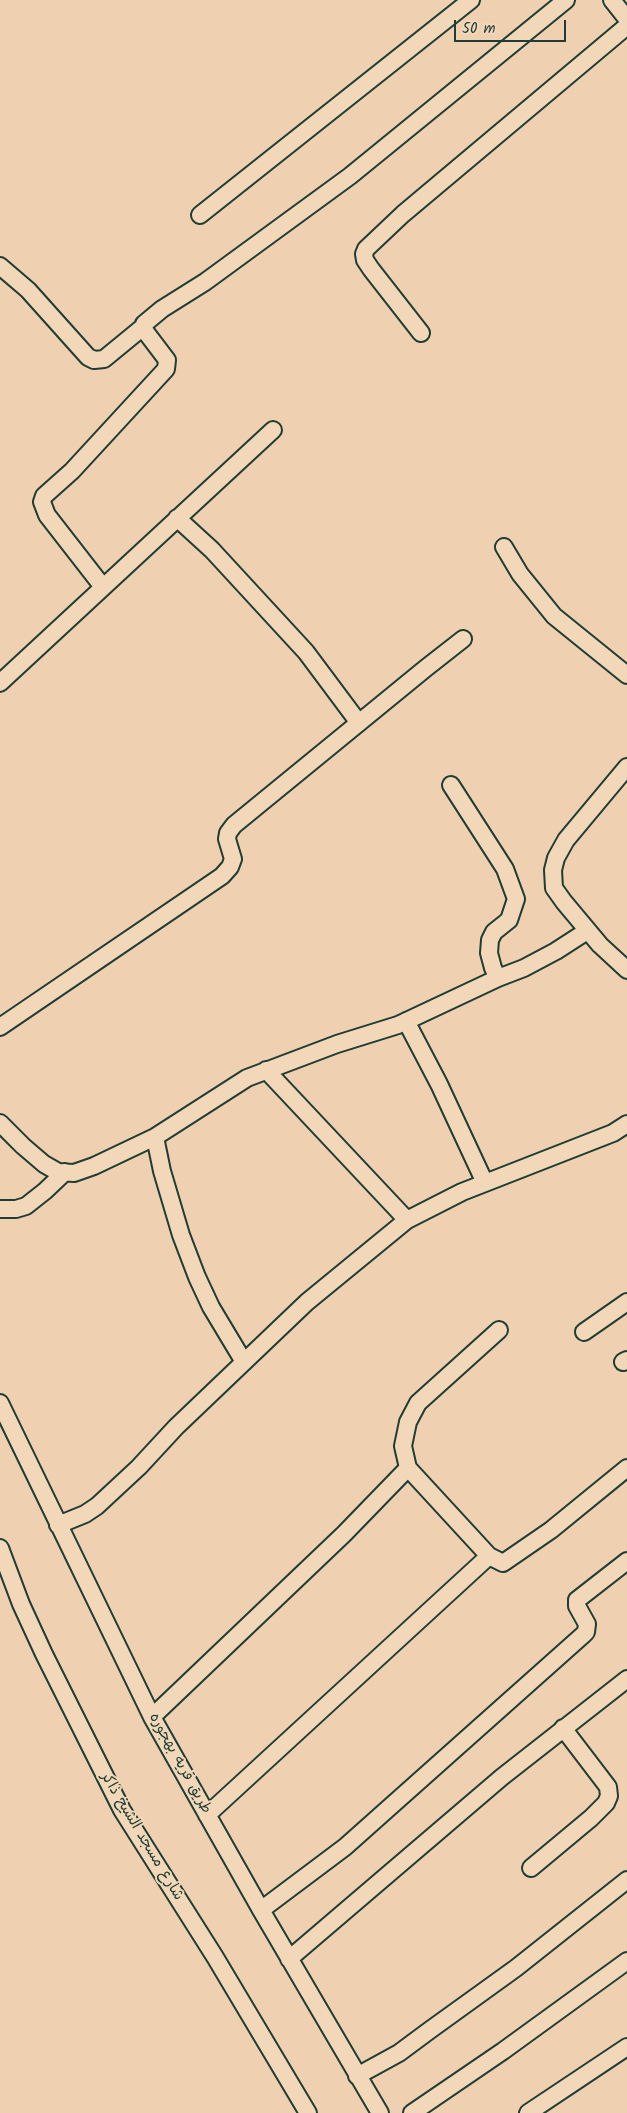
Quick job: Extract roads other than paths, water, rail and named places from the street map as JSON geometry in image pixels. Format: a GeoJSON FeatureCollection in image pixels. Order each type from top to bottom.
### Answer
{"type":"FeatureCollection","features":[{"type":"Feature","properties":{"kind":"street"},"geometry":{"type":"LineString","coordinates":[[200,215],[471,0]]}},
{"type":"Feature","properties":{"kind":"street"},"geometry":{"type":"LineString","coordinates":[[0,266],[28,290],[88,357],[94,360],[104,359],[143,327],[150,318],[205,282],[350,176],[566,0]]}},
{"type":"Feature","properties":{"kind":"street"},"geometry":{"type":"LineString","coordinates":[[612,0],[627,18]]}},
{"type":"Feature","properties":{"kind":"street"},"geometry":{"type":"LineString","coordinates":[[421,333],[370,269],[365,260],[364,254],[366,249],[403,214],[627,26]]}},
{"type":"Feature","properties":{"kind":"street"},"geometry":{"type":"LineString","coordinates":[[103,587],[58,529],[42,502],[44,496],[72,471],[166,369],[166,360],[143,327]]}},
{"type":"Feature","properties":{"kind":"street"},"geometry":{"type":"LineString","coordinates":[[0,683],[273,430]]}},
{"type":"Feature","properties":{"kind":"street"},"geometry":{"type":"LineString","coordinates":[[177,518],[231,570],[306,652],[360,723]]}},
{"type":"Feature","properties":{"kind":"street"},"geometry":{"type":"LineString","coordinates":[[504,548],[520,574],[554,616],[627,675]]}},
{"type":"Feature","properties":{"kind":"street"},"geometry":{"type":"LineString","coordinates":[[0,1027],[222,876],[230,867],[233,859],[227,839],[228,833],[234,825],[463,640]]}},
{"type":"Feature","properties":{"kind":"street"},"geometry":{"type":"LineString","coordinates":[[627,767],[566,840],[556,858],[553,870],[554,888],[587,931],[627,970]]}},
{"type":"Feature","properties":{"kind":"street"},"geometry":{"type":"LineString","coordinates":[[451,785],[505,869],[516,899],[509,920],[494,932],[490,940],[493,968],[498,978]]}},
{"type":"Feature","properties":{"kind":"street"},"geometry":{"type":"LineString","coordinates":[[0,1123],[44,1164],[58,1172],[74,1172],[94,1166],[155,1137],[247,1078],[406,1021],[498,978],[524,968],[556,951],[587,931]]}},
{"type":"Feature","properties":{"kind":"street"},"geometry":{"type":"LineString","coordinates":[[406,1021],[439,1084],[484,1183]]}},
{"type":"Feature","properties":{"kind":"street"},"geometry":{"type":"LineString","coordinates":[[266,1070],[407,1220]]}},
{"type":"Feature","properties":{"kind":"street"},"geometry":{"type":"LineString","coordinates":[[58,1525],[85,1514],[97,1506],[139,1467],[176,1427],[307,1302],[407,1220],[418,1213],[484,1183],[613,1133],[627,1124]]}},
{"type":"Feature","properties":{"kind":"street"},"geometry":{"type":"LineString","coordinates":[[155,1137],[162,1171],[197,1277],[211,1307],[244,1362]]}},
{"type":"Feature","properties":{"kind":"street"},"geometry":{"type":"LineString","coordinates":[[0,1209],[16,1209],[26,1206],[64,1172]]}},
{"type":"Feature","properties":{"kind":"street"},"geometry":{"type":"LineString","coordinates":[[584,1332],[627,1302]]}},
{"type":"Feature","properties":{"kind":"street"},"geometry":{"type":"LineString","coordinates":[[499,1330],[418,1403],[408,1422],[403,1446],[408,1468],[489,1556],[498,1562],[505,1562],[551,1530],[627,1468]]}},
{"type":"Feature","properties":{"kind":"street","name":"طريق قريه بهجوره"},"geometry":{"type":"LineString","coordinates":[[0,1403],[152,1716],[260,1910],[380,2113]]}},
{"type":"Feature","properties":{"kind":"street"},"geometry":{"type":"LineString","coordinates":[[152,1716],[344,1534],[408,1468]]}},
{"type":"Feature","properties":{"kind":"street","name":"شارع مسجد الشيخ ذاكر"},"geometry":{"type":"LineString","coordinates":[[0,1548],[5,1581],[122,1810],[215,1958],[308,2113]]}},
{"type":"Feature","properties":{"kind":"street"},"geometry":{"type":"LineString","coordinates":[[207,1815],[489,1556]]}},
{"type":"Feature","properties":{"kind":"street"},"geometry":{"type":"LineString","coordinates":[[260,1910],[345,1848],[494,1716],[544,1668],[584,1635],[587,1624],[577,1606],[577,1600],[627,1561]]}},
{"type":"Feature","properties":{"kind":"street"},"geometry":{"type":"LineString","coordinates":[[289,1959],[494,1783],[627,1679]]}},
{"type":"Feature","properties":{"kind":"street"},"geometry":{"type":"LineString","coordinates":[[531,1868],[591,1818],[606,1803],[609,1796],[608,1787],[563,1728]]}},
{"type":"Feature","properties":{"kind":"street"},"geometry":{"type":"LineString","coordinates":[[357,2076],[407,2047],[516,1968],[627,1880]]}},
{"type":"Feature","properties":{"kind":"street"},"geometry":{"type":"LineString","coordinates":[[412,2113],[503,2051],[627,1961]]}},
{"type":"Feature","properties":{"kind":"street"},"geometry":{"type":"LineString","coordinates":[[528,2113],[627,2047]]}}]}
